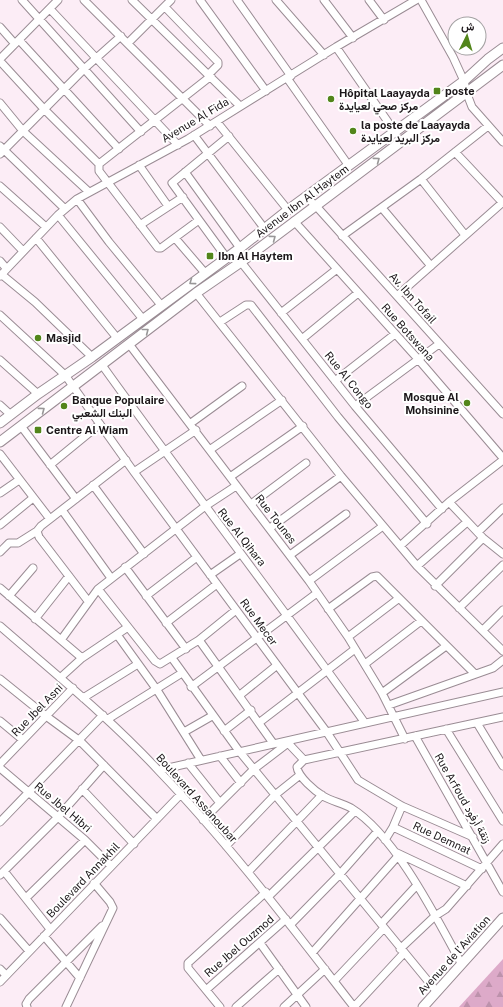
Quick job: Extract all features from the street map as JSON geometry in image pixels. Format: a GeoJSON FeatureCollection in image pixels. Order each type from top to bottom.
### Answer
{"type":"FeatureCollection","features":[{"type":"Feature","properties":{"kind":"street"},"geometry":{"type":"LineString","coordinates":[[22,0],[141,132]]}},
{"type":"Feature","properties":{"kind":"street"},"geometry":{"type":"LineString","coordinates":[[58,0],[0,60],[44,109],[99,164],[99,171],[159,248],[199,220]]}},
{"type":"Feature","properties":{"kind":"street"},"geometry":{"type":"LineString","coordinates":[[84,0],[210,126]]}},
{"type":"Feature","properties":{"kind":"street"},"geometry":{"type":"LineString","coordinates":[[132,0],[240,106]]}},
{"type":"Feature","properties":{"kind":"street"},"geometry":{"type":"LineString","coordinates":[[128,43],[171,0]]}},
{"type":"Feature","properties":{"kind":"street"},"geometry":{"type":"LineString","coordinates":[[200,0],[266,90]]}},
{"type":"Feature","properties":{"kind":"street"},"geometry":{"type":"LineString","coordinates":[[237,0],[349,166]]}},
{"type":"Feature","properties":{"kind":"street"},"geometry":{"type":"LineString","coordinates":[[276,0],[324,55]]}},
{"type":"Feature","properties":{"kind":"street"},"geometry":{"type":"LineString","coordinates":[[324,0],[353,38]]}},
{"type":"Feature","properties":{"kind":"street"},"geometry":{"type":"LineString","coordinates":[[369,0],[384,20]]}},
{"type":"Feature","properties":{"kind":"street","name":"Avenue Al Fida"},"geometry":{"type":"LineString","coordinates":[[1,275],[64,208],[77,199],[108,181],[178,145],[336,47],[416,0]]}},
{"type":"Feature","properties":{"kind":"street"},"geometry":{"type":"LineString","coordinates":[[421,0],[453,57],[464,81],[472,107],[503,142]]}},
{"type":"Feature","properties":{"kind":"street"},"geometry":{"type":"LineString","coordinates":[[99,164],[183,98],[210,75],[217,66],[218,62],[165,7]]}},
{"type":"Feature","properties":{"kind":"street"},"geometry":{"type":"LineString","coordinates":[[50,9],[156,119],[178,145]]}},
{"type":"Feature","properties":{"kind":"street"},"geometry":{"type":"LineString","coordinates":[[0,27],[64,89],[119,149]]}},
{"type":"Feature","properties":{"kind":"street"},"geometry":{"type":"LineString","coordinates":[[64,208],[1,150],[84,69],[121,36]]}},
{"type":"Feature","properties":{"kind":"street"},"geometry":{"type":"LineString","coordinates":[[336,47],[395,132]]}},
{"type":"Feature","properties":{"kind":"street","name":"Avenue Ibn Al Haytem"},"geometry":{"type":"LineString","coordinates":[[0,423],[240,248],[288,210],[464,81],[488,59],[503,48]]}},
{"type":"Feature","properties":{"kind":"street","name":"Avenue Ibn Al Haytem"},"geometry":{"type":"LineString","coordinates":[[0,442],[196,293],[241,262],[294,221],[467,94],[503,65]]}},
{"type":"Feature","properties":{"kind":"street"},"geometry":{"type":"LineString","coordinates":[[0,104],[23,130],[89,192]]}},
{"type":"Feature","properties":{"kind":"street"},"geometry":{"type":"LineString","coordinates":[[217,122],[288,210]]}},
{"type":"Feature","properties":{"kind":"street"},"geometry":{"type":"LineString","coordinates":[[342,236],[421,180],[488,126]]}},
{"type":"Feature","properties":{"kind":"street"},"geometry":{"type":"LineString","coordinates":[[194,135],[264,228]]}},
{"type":"Feature","properties":{"kind":"street"},"geometry":{"type":"LineString","coordinates":[[226,257],[172,183],[229,136]]}},
{"type":"Feature","properties":{"kind":"street"},"geometry":{"type":"LineString","coordinates":[[397,296],[502,202],[455,152]]}},
{"type":"Feature","properties":{"kind":"street"},"geometry":{"type":"LineString","coordinates":[[139,165],[168,206]]}},
{"type":"Feature","properties":{"kind":"street"},"geometry":{"type":"LineString","coordinates":[[185,172],[240,248]]}},
{"type":"Feature","properties":{"kind":"street"},"geometry":{"type":"LineString","coordinates":[[421,180],[465,235]]}},
{"type":"Feature","properties":{"kind":"street"},"geometry":{"type":"LineString","coordinates":[[0,186],[46,227]]}},
{"type":"Feature","properties":{"kind":"street"},"geometry":{"type":"LineString","coordinates":[[140,225],[183,197]]}},
{"type":"Feature","properties":{"kind":"street","name":"Av. Ibn Tofail"},"geometry":{"type":"LineString","coordinates":[[306,197],[316,206],[439,344],[500,406],[503,414]]}},
{"type":"Feature","properties":{"kind":"street"},"geometry":{"type":"LineString","coordinates":[[77,199],[104,236],[161,305]]}},
{"type":"Feature","properties":{"kind":"street"},"geometry":{"type":"LineString","coordinates":[[382,208],[431,266]]}},
{"type":"Feature","properties":{"kind":"street"},"geometry":{"type":"LineString","coordinates":[[58,215],[142,318]]}},
{"type":"Feature","properties":{"kind":"street","name":"Rue Botswana"},"geometry":{"type":"LineString","coordinates":[[294,221],[418,359],[503,459]]}},
{"type":"Feature","properties":{"kind":"street"},"geometry":{"type":"LineString","coordinates":[[0,227],[23,251]]}},
{"type":"Feature","properties":{"kind":"street"},"geometry":{"type":"LineString","coordinates":[[36,238],[116,338]]}},
{"type":"Feature","properties":{"kind":"street"},"geometry":{"type":"LineString","coordinates":[[175,238],[205,273]]}},
{"type":"Feature","properties":{"kind":"street"},"geometry":{"type":"LineString","coordinates":[[0,261],[6,268]]}},
{"type":"Feature","properties":{"kind":"street","name":"Rue Al Congo"},"geometry":{"type":"LineString","coordinates":[[241,262],[355,406],[442,509]]}},
{"type":"Feature","properties":{"kind":"street"},"geometry":{"type":"LineString","coordinates":[[281,313],[337,269]]}},
{"type":"Feature","properties":{"kind":"street"},"geometry":{"type":"LineString","coordinates":[[1,275],[35,302],[92,357]]}},
{"type":"Feature","properties":{"kind":"street"},"geometry":{"type":"LineString","coordinates":[[196,293],[303,426],[341,476],[417,566],[435,586],[483,630],[503,651]]}},
{"type":"Feature","properties":{"kind":"street"},"geometry":{"type":"LineString","coordinates":[[302,339],[358,293]]}},
{"type":"Feature","properties":{"kind":"street"},"geometry":{"type":"LineString","coordinates":[[220,322],[246,305],[251,305],[343,423],[427,524]]}},
{"type":"Feature","properties":{"kind":"street","name":"Rue Mecer"},"geometry":{"type":"LineString","coordinates":[[0,315],[65,375],[276,666],[326,731],[358,780],[402,806],[473,837]]}},
{"type":"Feature","properties":{"kind":"street"},"geometry":{"type":"LineString","coordinates":[[335,381],[395,334]]}},
{"type":"Feature","properties":{"kind":"street","name":"Rue Tounes"},"geometry":{"type":"LineString","coordinates":[[129,344],[211,449],[236,486],[270,528],[318,593],[365,664],[389,704],[394,716]]}},
{"type":"Feature","properties":{"kind":"street"},"geometry":{"type":"LineString","coordinates":[[355,406],[439,344]]}},
{"type":"Feature","properties":{"kind":"street"},"geometry":{"type":"LineString","coordinates":[[0,360],[38,394]]}},
{"type":"Feature","properties":{"kind":"street","name":"Rue Al Qihara"},"geometry":{"type":"LineString","coordinates":[[102,365],[204,507],[288,614],[365,723]]}},
{"type":"Feature","properties":{"kind":"street"},"geometry":{"type":"LineString","coordinates":[[190,423],[242,386]]}},
{"type":"Feature","properties":{"kind":"street"},"geometry":{"type":"LineString","coordinates":[[211,449],[282,400]]}},
{"type":"Feature","properties":{"kind":"street"},"geometry":{"type":"LineString","coordinates":[[0,405],[11,415]]}},
{"type":"Feature","properties":{"kind":"street"},"geometry":{"type":"LineString","coordinates":[[50,465],[100,424]]}},
{"type":"Feature","properties":{"kind":"street"},"geometry":{"type":"LineString","coordinates":[[21,426],[76,499]]}},
{"type":"Feature","properties":{"kind":"street"},"geometry":{"type":"LineString","coordinates":[[230,477],[303,426]]}},
{"type":"Feature","properties":{"kind":"street"},"geometry":{"type":"LineString","coordinates":[[134,472],[196,430]]}},
{"type":"Feature","properties":{"kind":"street"},"geometry":{"type":"LineString","coordinates":[[0,454],[18,480],[50,519]]}},
{"type":"Feature","properties":{"kind":"street"},"geometry":{"type":"LineString","coordinates":[[400,546],[427,524],[449,502],[503,459]]}},
{"type":"Feature","properties":{"kind":"street"},"geometry":{"type":"LineString","coordinates":[[0,552],[8,543],[18,543],[37,531],[50,519],[126,460]]}},
{"type":"Feature","properties":{"kind":"street"},"geometry":{"type":"LineString","coordinates":[[251,504],[306,462]]}},
{"type":"Feature","properties":{"kind":"street"},"geometry":{"type":"LineString","coordinates":[[270,528],[341,476]]}},
{"type":"Feature","properties":{"kind":"street"},"geometry":{"type":"LineString","coordinates":[[0,493],[18,480]]}},
{"type":"Feature","properties":{"kind":"street"},"geometry":{"type":"LineString","coordinates":[[93,485],[144,554]]}},
{"type":"Feature","properties":{"kind":"street"},"geometry":{"type":"LineString","coordinates":[[61,640],[98,589],[204,507],[236,486]]}},
{"type":"Feature","properties":{"kind":"street"},"geometry":{"type":"LineString","coordinates":[[0,525],[33,498]]}},
{"type":"Feature","properties":{"kind":"street"},"geometry":{"type":"LineString","coordinates":[[449,502],[483,538],[503,554]]}},
{"type":"Feature","properties":{"kind":"street"},"geometry":{"type":"LineString","coordinates":[[478,532],[503,508]]}},
{"type":"Feature","properties":{"kind":"street"},"geometry":{"type":"LineString","coordinates":[[62,510],[111,578]]}},
{"type":"Feature","properties":{"kind":"street"},"geometry":{"type":"LineString","coordinates":[[290,555],[346,514]]}},
{"type":"Feature","properties":{"kind":"street"},"geometry":{"type":"LineString","coordinates":[[417,566],[467,522]]}},
{"type":"Feature","properties":{"kind":"street"},"geometry":{"type":"LineString","coordinates":[[309,581],[383,526]]}},
{"type":"Feature","properties":{"kind":"street"},"geometry":{"type":"LineString","coordinates":[[37,531],[39,537],[88,601]]}},
{"type":"Feature","properties":{"kind":"street"},"geometry":{"type":"LineString","coordinates":[[435,586],[483,538]]}},
{"type":"Feature","properties":{"kind":"street"},"geometry":{"type":"LineString","coordinates":[[210,575],[240,554]]}},
{"type":"Feature","properties":{"kind":"street"},"geometry":{"type":"LineString","coordinates":[[146,596],[197,557]]}},
{"type":"Feature","properties":{"kind":"street"},"geometry":{"type":"LineString","coordinates":[[459,608],[503,565]]}},
{"type":"Feature","properties":{"kind":"street"},"geometry":{"type":"LineString","coordinates":[[125,567],[186,649]]}},
{"type":"Feature","properties":{"kind":"street"},"geometry":{"type":"LineString","coordinates":[[9,596],[33,568]]}},
{"type":"Feature","properties":{"kind":"street"},"geometry":{"type":"LineString","coordinates":[[328,609],[376,575],[475,674]]}},
{"type":"Feature","properties":{"kind":"street"},"geometry":{"type":"LineString","coordinates":[[35,619],[69,576]]}},
{"type":"Feature","properties":{"kind":"street"},"geometry":{"type":"LineString","coordinates":[[166,623],[217,584]]}},
{"type":"Feature","properties":{"kind":"street"},"geometry":{"type":"LineString","coordinates":[[0,588],[82,658]]}},
{"type":"Feature","properties":{"kind":"street"},"geometry":{"type":"LineString","coordinates":[[98,589],[156,663],[160,664],[199,640],[236,610]]}},
{"type":"Feature","properties":{"kind":"street"},"geometry":{"type":"LineString","coordinates":[[191,687],[318,593]]}},
{"type":"Feature","properties":{"kind":"street"},"geometry":{"type":"LineString","coordinates":[[348,637],[398,598]]}},
{"type":"Feature","properties":{"kind":"street"},"geometry":{"type":"LineString","coordinates":[[483,630],[503,610]]}},
{"type":"Feature","properties":{"kind":"street"},"geometry":{"type":"LineString","coordinates":[[365,664],[421,621]]}},
{"type":"Feature","properties":{"kind":"street","name":"Boulevard Assanoubar"},"geometry":{"type":"LineString","coordinates":[[0,626],[73,688],[159,770],[267,894],[354,1007]]}},
{"type":"Feature","properties":{"kind":"street"},"geometry":{"type":"LineString","coordinates":[[60,678],[82,658],[118,636],[128,627]]}},
{"type":"Feature","properties":{"kind":"street"},"geometry":{"type":"LineString","coordinates":[[118,636],[157,690],[200,760]]}},
{"type":"Feature","properties":{"kind":"street"},"geometry":{"type":"LineString","coordinates":[[199,640],[240,694],[273,743]]}},
{"type":"Feature","properties":{"kind":"street"},"geometry":{"type":"LineString","coordinates":[[382,693],[446,646]]}},
{"type":"Feature","properties":{"kind":"street"},"geometry":{"type":"LineString","coordinates":[[260,722],[327,669],[355,649]]}},
{"type":"Feature","properties":{"kind":"street"},"geometry":{"type":"LineString","coordinates":[[172,658],[191,687],[239,751],[437,992]]}},
{"type":"Feature","properties":{"kind":"street"},"geometry":{"type":"LineString","coordinates":[[389,704],[493,668],[503,660]]}},
{"type":"Feature","properties":{"kind":"street"},"geometry":{"type":"LineString","coordinates":[[83,698],[138,664]]}},
{"type":"Feature","properties":{"kind":"street"},"geometry":{"type":"LineString","coordinates":[[240,694],[276,666]]}},
{"type":"Feature","properties":{"kind":"street"},"geometry":{"type":"LineString","coordinates":[[0,822],[105,717],[157,690],[182,673]]}},
{"type":"Feature","properties":{"kind":"street"},"geometry":{"type":"LineString","coordinates":[[0,679],[80,741],[157,819]]}},
{"type":"Feature","properties":{"kind":"street","name":"Rue Jbel Asni"},"geometry":{"type":"LineString","coordinates":[[0,764],[73,688]]}},
{"type":"Feature","properties":{"kind":"street"},"geometry":{"type":"LineString","coordinates":[[159,770],[503,692]]}},
{"type":"Feature","properties":{"kind":"street"},"geometry":{"type":"LineString","coordinates":[[224,731],[251,710]]}},
{"type":"Feature","properties":{"kind":"street"},"geometry":{"type":"LineString","coordinates":[[184,732],[212,716]]}},
{"type":"Feature","properties":{"kind":"street"},"geometry":{"type":"LineString","coordinates":[[394,716],[405,739]]}},
{"type":"Feature","properties":{"kind":"street"},"geometry":{"type":"LineString","coordinates":[[461,963],[416,885],[385,840],[355,811],[322,796],[300,775],[297,767],[304,760],[503,717]]}},
{"type":"Feature","properties":{"kind":"street"},"geometry":{"type":"LineString","coordinates":[[0,721],[23,740]]}},
{"type":"Feature","properties":{"kind":"street"},"geometry":{"type":"LineString","coordinates":[[477,723],[503,766]]}},
{"type":"Feature","properties":{"kind":"street"},"geometry":{"type":"LineString","coordinates":[[446,729],[503,821]]}},
{"type":"Feature","properties":{"kind":"street","name":"Rue Arfoud زنقة أرفود"},"geometry":{"type":"LineString","coordinates":[[415,736],[503,892]]}},
{"type":"Feature","properties":{"kind":"street"},"geometry":{"type":"LineString","coordinates":[[291,741],[304,760]]}},
{"type":"Feature","properties":{"kind":"street"},"geometry":{"type":"LineString","coordinates":[[203,820],[254,769],[291,741]]}},
{"type":"Feature","properties":{"kind":"street"},"geometry":{"type":"LineString","coordinates":[[220,756],[240,783]]}},
{"type":"Feature","properties":{"kind":"street"},"geometry":{"type":"LineString","coordinates":[[188,763],[220,803]]}},
{"type":"Feature","properties":{"kind":"street"},"geometry":{"type":"LineString","coordinates":[[50,929],[26,898],[2,873],[58,817],[104,765]]}},
{"type":"Feature","properties":{"kind":"street","name":"Rue Jbel Hibri"},"geometry":{"type":"LineString","coordinates":[[0,768],[85,840],[110,866]]}},
{"type":"Feature","properties":{"kind":"street"},"geometry":{"type":"LineString","coordinates":[[226,846],[275,795],[300,775]]}},
{"type":"Feature","properties":{"kind":"street"},"geometry":{"type":"LineString","coordinates":[[82,789],[134,844]]}},
{"type":"Feature","properties":{"kind":"street","name":"Boulevard Annakhil"},"geometry":{"type":"LineString","coordinates":[[0,982],[110,866],[134,844],[181,794]]}},
{"type":"Feature","properties":{"kind":"street"},"geometry":{"type":"LineString","coordinates":[[248,872],[322,796]]}},
{"type":"Feature","properties":{"kind":"street"},"geometry":{"type":"LineString","coordinates":[[385,840],[393,827],[402,806]]}},
{"type":"Feature","properties":{"kind":"street"},"geometry":{"type":"LineString","coordinates":[[220,1007],[188,968],[188,962],[318,848],[355,811]]}},
{"type":"Feature","properties":{"kind":"street","name":"Rue Demnat"},"geometry":{"type":"LineString","coordinates":[[393,827],[482,869]]}},
{"type":"Feature","properties":{"kind":"street","name":"Rue Jbel Ouzmod"},"geometry":{"type":"LineString","coordinates":[[206,990],[260,943],[288,922],[340,874],[377,832]]}},
{"type":"Feature","properties":{"kind":"street"},"geometry":{"type":"LineString","coordinates":[[26,898],[85,840]]}},
{"type":"Feature","properties":{"kind":"street"},"geometry":{"type":"LineString","coordinates":[[354,1007],[402,951],[435,916],[446,909],[503,844]]}},
{"type":"Feature","properties":{"kind":"street"},"geometry":{"type":"LineString","coordinates":[[396,854],[467,886]]}},
{"type":"Feature","properties":{"kind":"street"},"geometry":{"type":"LineString","coordinates":[[312,953],[361,900],[396,854]]}},
{"type":"Feature","properties":{"kind":"street"},"geometry":{"type":"LineString","coordinates":[[66,1007],[112,910],[112,905],[94,883]]}},
{"type":"Feature","properties":{"kind":"street"},"geometry":{"type":"LineString","coordinates":[[334,981],[416,885]]}},
{"type":"Feature","properties":{"kind":"street"},"geometry":{"type":"LineString","coordinates":[[0,918],[29,952]]}},
{"type":"Feature","properties":{"kind":"street","name":"Avenue de l'Aviation"},"geometry":{"type":"LineString","coordinates":[[423,1007],[503,918]]}},
{"type":"Feature","properties":{"kind":"street"},"geometry":{"type":"LineString","coordinates":[[27,1007],[26,1004],[29,999],[105,923]]}},
{"type":"Feature","properties":{"kind":"street"},"geometry":{"type":"LineString","coordinates":[[44,936],[80,978]]}},
{"type":"Feature","properties":{"kind":"street"},"geometry":{"type":"LineString","coordinates":[[260,943],[306,1007]]}},
{"type":"Feature","properties":{"kind":"street"},"geometry":{"type":"LineString","coordinates":[[0,969],[6,975]]}},
{"type":"Feature","properties":{"kind":"street"},"geometry":{"type":"LineString","coordinates":[[236,1007],[279,969]]}},
{"type":"Feature","properties":{"kind":"street"},"geometry":{"type":"LineString","coordinates":[[284,1007],[325,969]]}},
{"type":"Feature","properties":{"kind":"green space"},"geometry":{"type":"Polygon","coordinates":[[[503,959],[503,1007],[459,1007],[503,959]]]}},
{"type":"Feature","properties":{"kind":"place","name":"poste"},"geometry":{"type":"Point","coordinates":[437,91]}},
{"type":"Feature","properties":{"kind":"place","name":"Hôpital Laayayda مركز صحي لعيايدة"},"geometry":{"type":"Point","coordinates":[331,99]}},
{"type":"Feature","properties":{"kind":"place","name":"la poste de Laayayda مركز البريد لعيايدة"},"geometry":{"type":"Point","coordinates":[353,131]}},
{"type":"Feature","properties":{"kind":"place","name":"Ibn Al Haytem"},"geometry":{"type":"Point","coordinates":[210,256]}},
{"type":"Feature","properties":{"kind":"place","name":"Masjid"},"geometry":{"type":"Point","coordinates":[38,338]}},
{"type":"Feature","properties":{"kind":"place","name":"Mosque Al Mohsinine"},"geometry":{"type":"Point","coordinates":[467,403]}},
{"type":"Feature","properties":{"kind":"place","name":"Banque Populaire البنك الشعبي"},"geometry":{"type":"Point","coordinates":[64,406]}},
{"type":"Feature","properties":{"kind":"place","name":"Centre Al Wiam"},"geometry":{"type":"Point","coordinates":[38,430]}}]}
